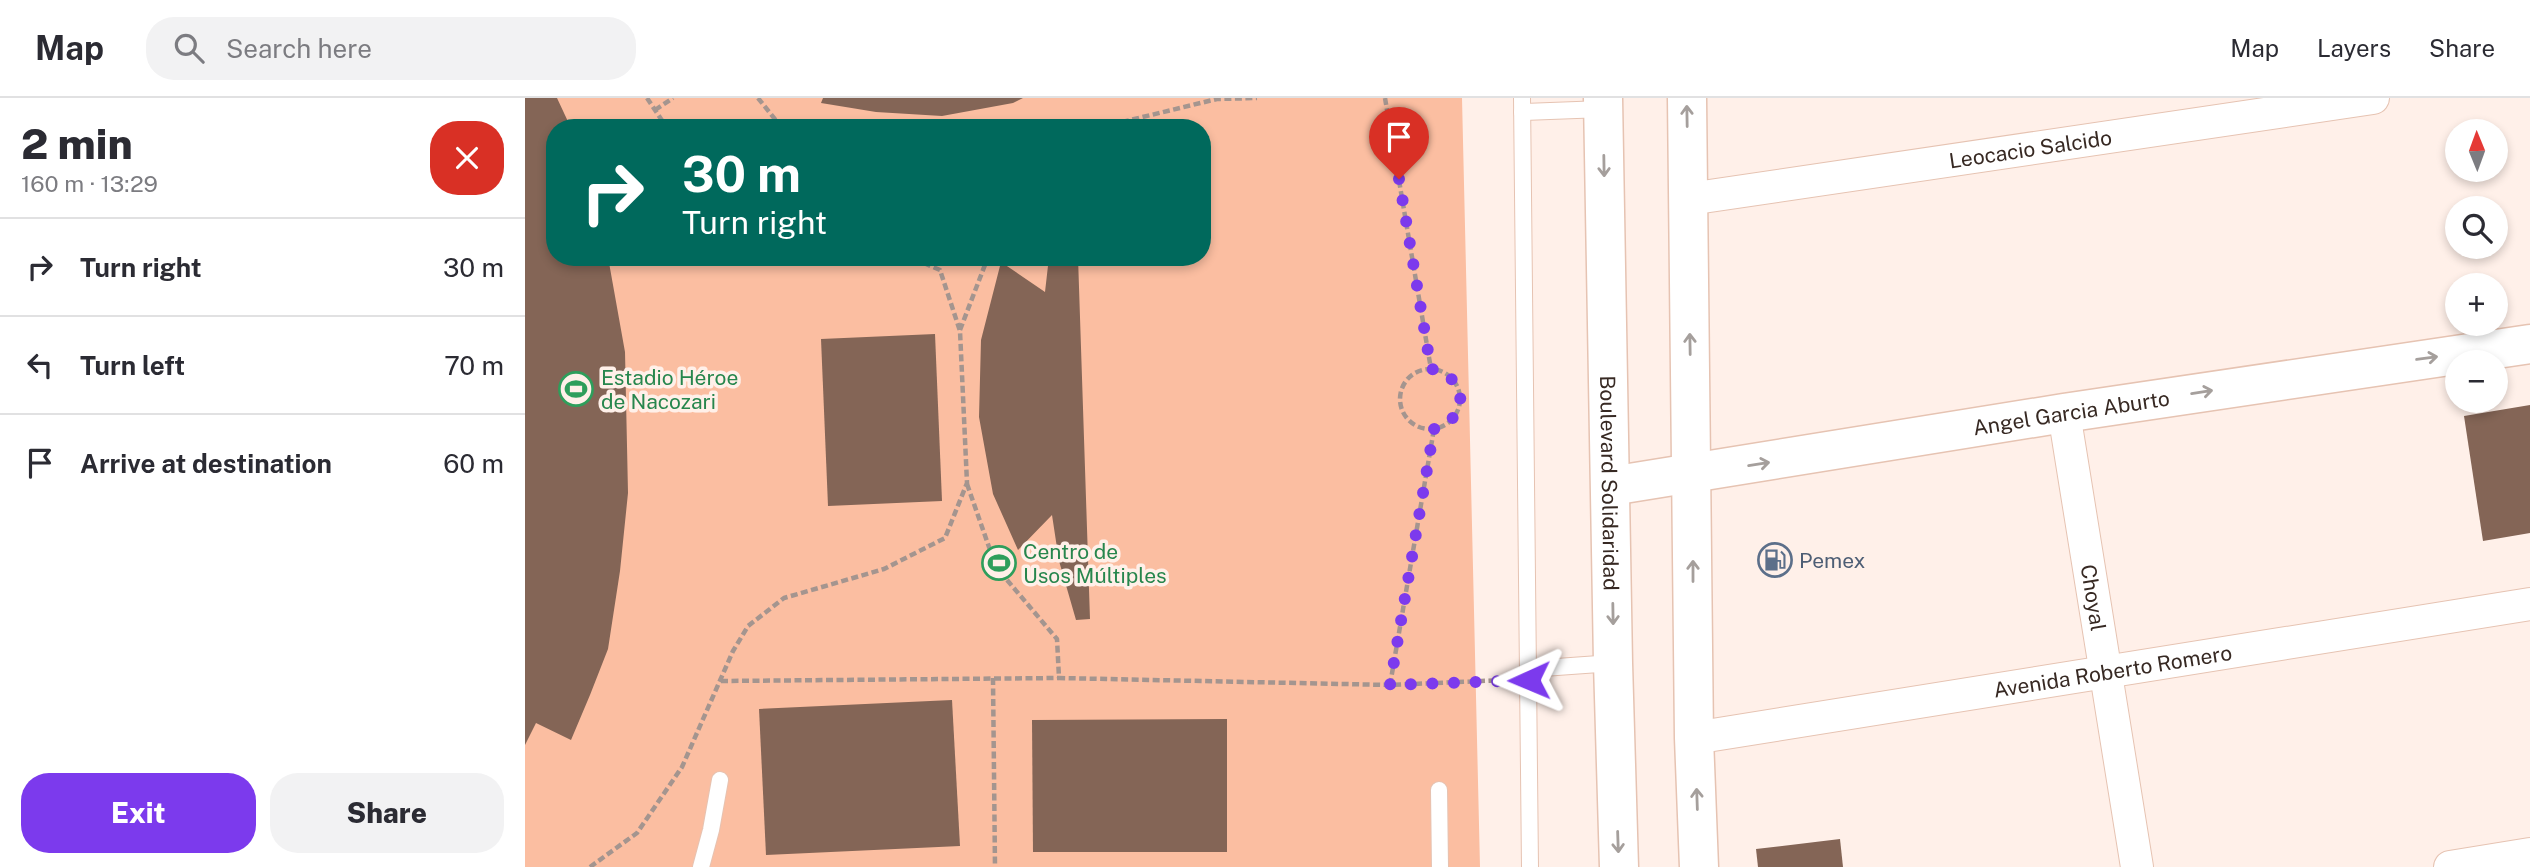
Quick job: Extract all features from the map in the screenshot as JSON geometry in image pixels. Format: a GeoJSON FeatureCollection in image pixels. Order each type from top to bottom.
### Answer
{"type":"FeatureCollection","features":[{"type":"Feature","properties":{"kind":"main road"},"geometry":{"type":"LineString","coordinates":[[1687,98],[1694,738],[1699,867]]}},
{"type":"Feature","properties":{"kind":"main road","name":"Boulevard Solidaridad"},"geometry":{"type":"LineString","coordinates":[[1603,104],[1619,867]]}},
{"type":"Feature","properties":{"kind":"main road","name":"Angel Garcia Aburto"},"geometry":{"type":"LineString","coordinates":[[1611,486],[2064,413],[2530,344]]}},
{"type":"Feature","properties":{"kind":"street","name":"Leocacio Salcido"},"geometry":{"type":"LineString","coordinates":[[1689,199],[2373,98]]}},
{"type":"Feature","properties":{"kind":"street","name":"Choyal"},"geometry":{"type":"LineString","coordinates":[[2064,413],[2137,867]]}},
{"type":"Feature","properties":{"kind":"street","name":"Avenida Roberto Romero"},"geometry":{"type":"LineString","coordinates":[[1694,738],[2530,604]]}},
{"type":"Feature","properties":{"kind":"street"},"geometry":{"type":"LineString","coordinates":[[2449,867],[2530,854]]}},
{"type":"Feature","properties":{"kind":"lane"},"geometry":{"type":"LineString","coordinates":[[1530,867],[1522,105],[1603,104]]}},
{"type":"Feature","properties":{"kind":"lane"},"geometry":{"type":"LineString","coordinates":[[1529,675],[1613,663]]}},
{"type":"Feature","properties":{"kind":"lane"},"geometry":{"type":"LineString","coordinates":[[701,867],[720,780]]}},
{"type":"Feature","properties":{"kind":"lane"},"geometry":{"type":"LineString","coordinates":[[1439,790],[1440,867]]}},
{"type":"Feature","properties":{"kind":"path"},"geometry":{"type":"LineString","coordinates":[[646,98],[661,119]]}},
{"type":"Feature","properties":{"kind":"path"},"geometry":{"type":"LineString","coordinates":[[655,110],[673,98]]}},
{"type":"Feature","properties":{"kind":"path"},"geometry":{"type":"LineString","coordinates":[[758,98],[775,119]]}},
{"type":"Feature","properties":{"kind":"path"},"geometry":{"type":"LineString","coordinates":[[1134,119],[1218,98],[1258,98]]}},
{"type":"Feature","properties":{"kind":"path"},"geometry":{"type":"LineString","coordinates":[[1385,98],[1431,369]]}},
{"type":"Feature","properties":{"kind":"path"},"geometry":{"type":"LineString","coordinates":[[930,266],[940,270],[960,331],[967,484],[996,567],[1057,639],[1059,678]]}},
{"type":"Feature","properties":{"kind":"path"},"geometry":{"type":"LineString","coordinates":[[960,331],[985,266]]}},
{"type":"Feature","properties":{"kind":"path"},"geometry":{"type":"LineString","coordinates":[[1431,369],[1449,376],[1460,392],[1460,402],[1452,421],[1434,429],[1414,425],[1407,419],[1399,401],[1405,382],[1421,370],[1431,369]]}},
{"type":"Feature","properties":{"kind":"path"},"geometry":{"type":"LineString","coordinates":[[1390,685],[1434,429]]}},
{"type":"Feature","properties":{"kind":"path"},"geometry":{"type":"LineString","coordinates":[[590,867],[637,833],[682,767],[733,651],[748,626],[784,598],[884,569],[945,538],[967,484]]}},
{"type":"Feature","properties":{"kind":"path"},"geometry":{"type":"LineString","coordinates":[[720,681],[1059,678],[1390,685],[1529,675]]}},
{"type":"Feature","properties":{"kind":"path"},"geometry":{"type":"LineString","coordinates":[[993,678],[995,867]]}},
{"type":"Feature","properties":{"kind":"shaded area","name":"Centro de Usos Múltiples"},"geometry":{"type":"Polygon","coordinates":[[[525,98],[1462,98],[1480,867],[525,867],[525,98]]]}},
{"type":"Feature","properties":{"kind":"building","name":"Estadio Héroe de Nacozari"},"geometry":{"type":"Polygon","coordinates":[[[525,98],[557,98],[567,119],[546,119],[546,266],[610,266],[625,352],[628,493],[608,649],[590,695],[571,740],[536,723],[525,745],[525,98]]]}},
{"type":"Feature","properties":{"kind":"building"},"geometry":{"type":"Polygon","coordinates":[[[823,98],[1023,98],[1013,103],[942,116],[876,112],[821,103],[823,98]]]}},
{"type":"Feature","properties":{"kind":"building"},"geometry":{"type":"Polygon","coordinates":[[[1000,266],[1007,266],[1045,292],[1048,266],[1078,266],[1090,619],[1076,620],[1059,561],[1052,515],[1018,550],[993,494],[979,417],[981,340],[1000,266]]]}},
{"type":"Feature","properties":{"kind":"building"},"geometry":{"type":"Polygon","coordinates":[[[935,334],[942,501],[828,506],[821,339],[935,334]]]}},
{"type":"Feature","properties":{"kind":"building"},"geometry":{"type":"Polygon","coordinates":[[[2530,405],[2530,533],[2483,541],[2464,416],[2508,413],[2508,409],[2530,405]]]}},
{"type":"Feature","properties":{"kind":"building"},"geometry":{"type":"Polygon","coordinates":[[[952,700],[960,846],[766,855],[759,709],[952,700]]]}},
{"type":"Feature","properties":{"kind":"building"},"geometry":{"type":"Polygon","coordinates":[[[1227,719],[1227,852],[1033,852],[1032,720],[1227,719]]]}},
{"type":"Feature","properties":{"kind":"building"},"geometry":{"type":"Polygon","coordinates":[[[1840,839],[1843,867],[1758,867],[1756,849],[1840,839]]]}},
{"type":"Feature","properties":{"kind":"place","name":"Estadio Héroe de Nacozari"},"geometry":{"type":"Point","coordinates":[576,389]}},
{"type":"Feature","properties":{"kind":"place","name":"Pemex"},"geometry":{"type":"Point","coordinates":[1775,560]}},
{"type":"Feature","properties":{"kind":"place","name":"Centro de Usos Múltiples"},"geometry":{"type":"Point","coordinates":[999,563]}},
{"type":"Feature","properties":{"kind":"route"},"geometry":{"type":"LineString","coordinates":[[1399,179],[1431,369],[1441,371],[1456,383],[1460,402],[1452,421],[1434,429],[1390,685],[1529,680]]}}]}
